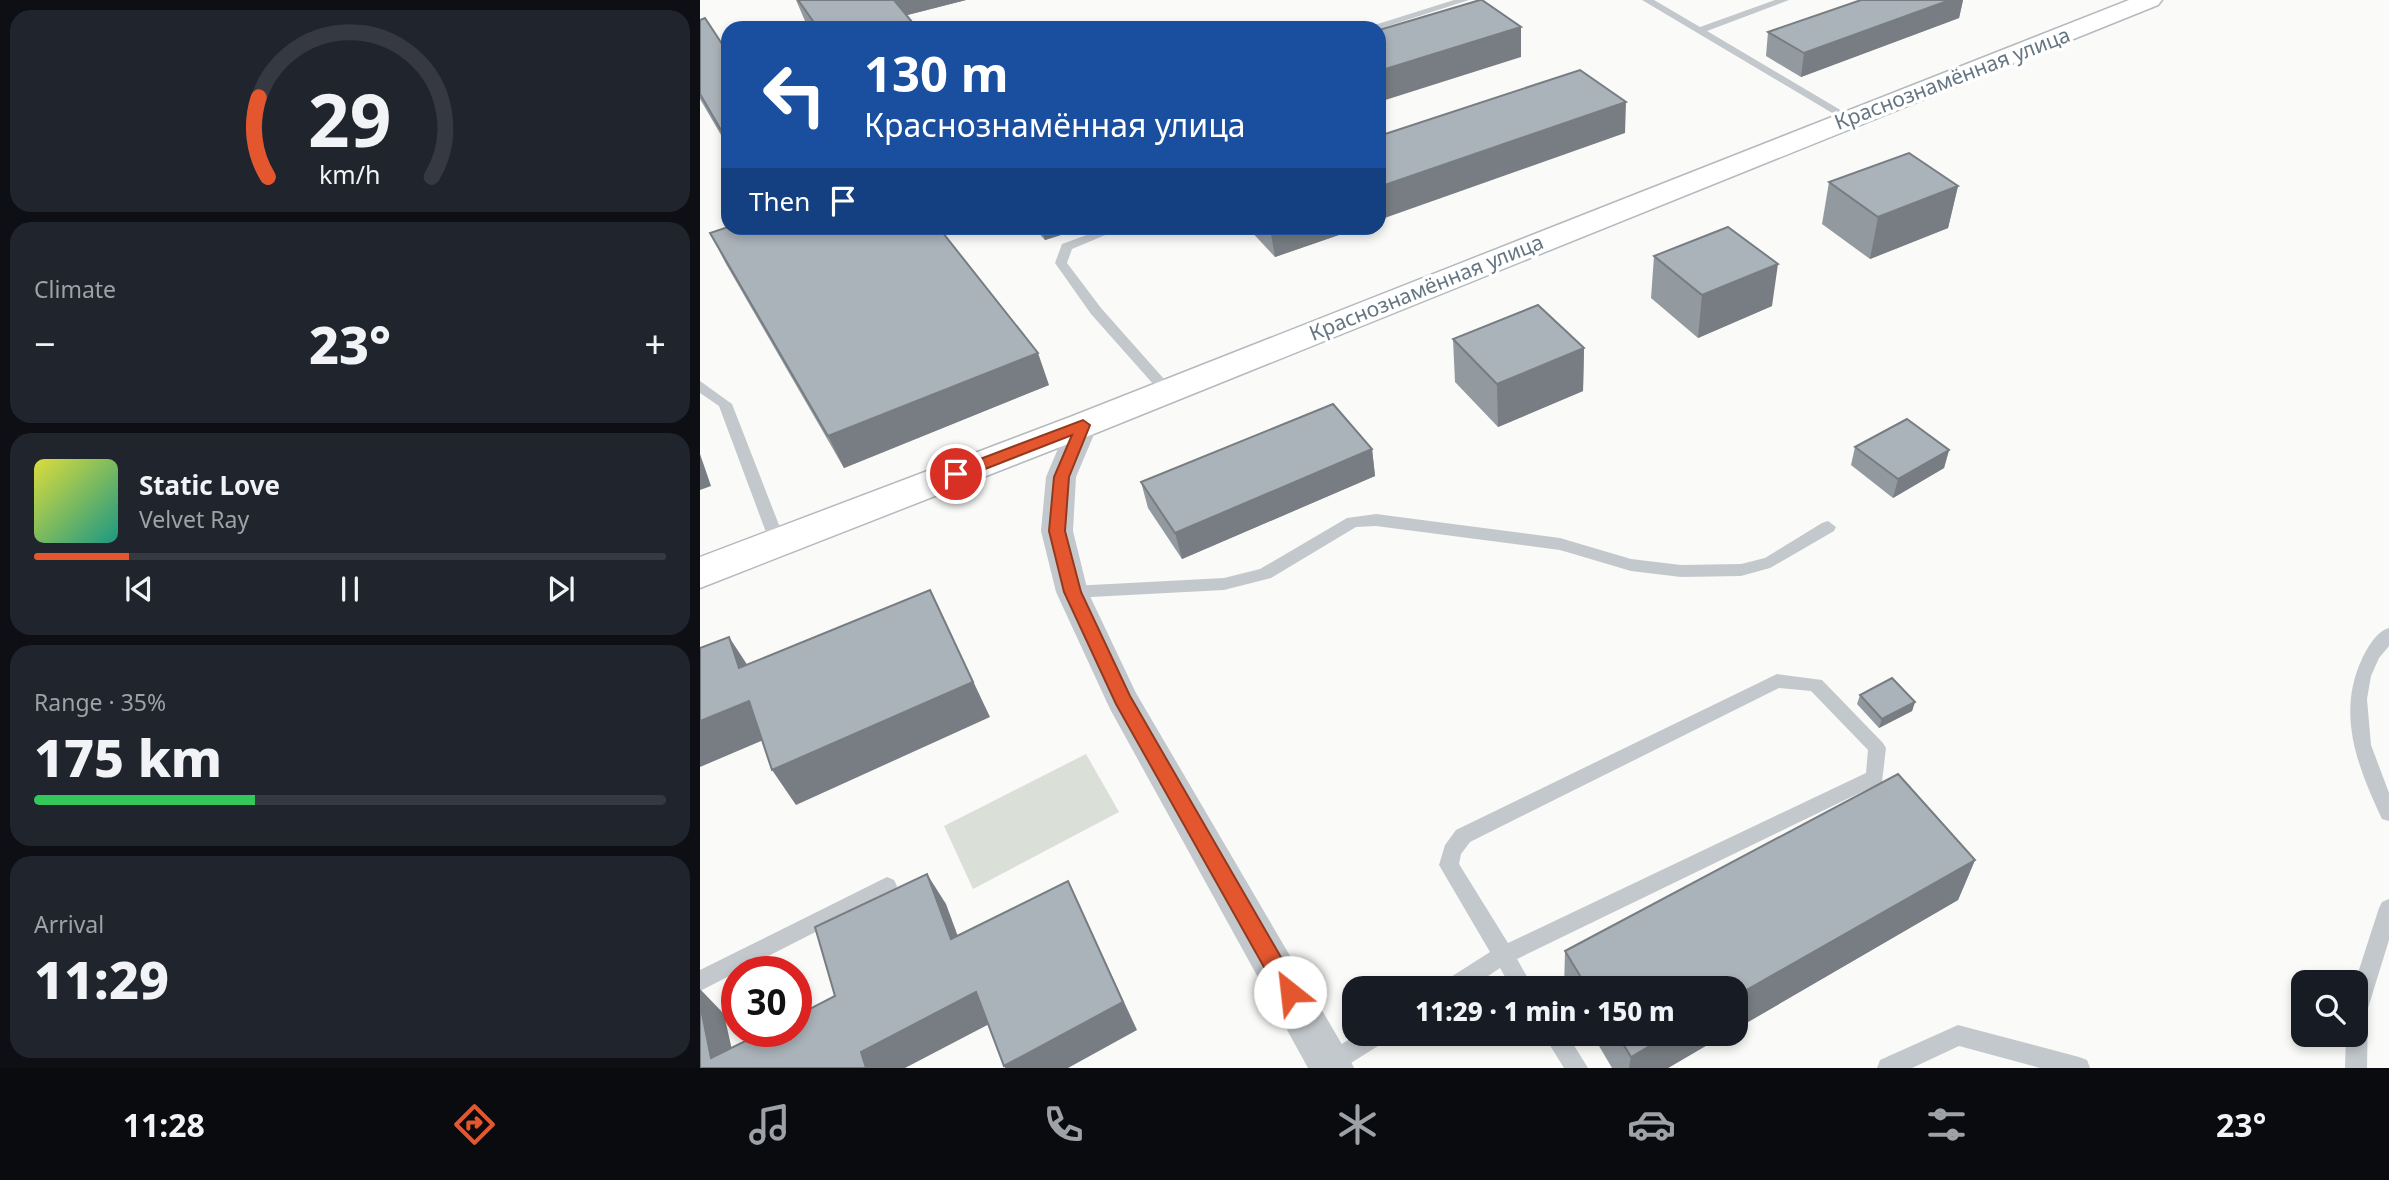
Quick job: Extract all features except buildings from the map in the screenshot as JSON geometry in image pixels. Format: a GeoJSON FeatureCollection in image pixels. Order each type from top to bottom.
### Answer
{"type":"FeatureCollection","features":[{"type":"Feature","properties":{"kind":"main road","name":"Краснознамённая улица"},"geometry":{"type":"LineString","coordinates":[[700,573],[1083,425],[1848,118],[2150,0]]}},
{"type":"Feature","properties":{"kind":"street"},"geometry":{"type":"LineString","coordinates":[[1083,425],[1061,477],[1057,531],[1072,592],[1122,699],[1331,1066]]}},
{"type":"Feature","properties":{"kind":"lane"},"geometry":{"type":"LineString","coordinates":[[1386,23],[1464,0]]}},
{"type":"Feature","properties":{"kind":"lane"},"geometry":{"type":"LineString","coordinates":[[1647,0],[1848,118]]}},
{"type":"Feature","properties":{"kind":"lane"},"geometry":{"type":"LineString","coordinates":[[1700,30],[1784,0]]}},
{"type":"Feature","properties":{"kind":"lane"},"geometry":{"type":"LineString","coordinates":[[1098,235],[1066,247],[1061,263],[1096,311],[1167,391]]}},
{"type":"Feature","properties":{"kind":"lane"},"geometry":{"type":"LineString","coordinates":[[700,386],[726,404],[778,543]]}},
{"type":"Feature","properties":{"kind":"lane"},"geometry":{"type":"LineString","coordinates":[[1072,592],[1224,584],[1265,575],[1353,522],[1377,520],[1521,538],[1560,544],[1631,565],[1681,571],[1741,570],[1770,562],[1828,527]]}},
{"type":"Feature","properties":{"kind":"lane"},"geometry":{"type":"LineString","coordinates":[[2389,634],[2365,663],[2359,694],[2358,732],[2370,773],[2389,813]]}},
{"type":"Feature","properties":{"kind":"lane"},"geometry":{"type":"LineString","coordinates":[[1470,976],[1502,956],[1875,777],[1877,748],[1816,685],[1777,681],[1463,836],[1452,850],[1449,865],[1502,956],[1515,976]]}},
{"type":"Feature","properties":{"kind":"lane"},"geometry":{"type":"LineString","coordinates":[[700,981],[887,886]]}},
{"type":"Feature","properties":{"kind":"lane"},"geometry":{"type":"LineString","coordinates":[[2356,1068],[2357,1008],[2389,908]]}},
{"type":"Feature","properties":{"kind":"lane"},"geometry":{"type":"LineString","coordinates":[[1888,1068],[1958,1035],[2079,1068]]}},
{"type":"Feature","properties":{"kind":"lane"},"geometry":{"type":"LineString","coordinates":[[1331,1066],[1360,1046]]}},
{"type":"Feature","properties":{"kind":"lane"},"geometry":{"type":"LineString","coordinates":[[1562,1046],[1577,1068]]}},
{"type":"Feature","properties":{"kind":"shaded area"},"geometry":{"type":"Polygon","coordinates":[[[1086,754],[1119,812],[973,889],[944,826],[1086,754]]]}},
{"type":"Feature","properties":{"kind":"route"},"geometry":{"type":"LineString","coordinates":[[956,474],[1083,425],[1061,477],[1057,531],[1072,592],[1122,699],[1290,992]]}}]}
